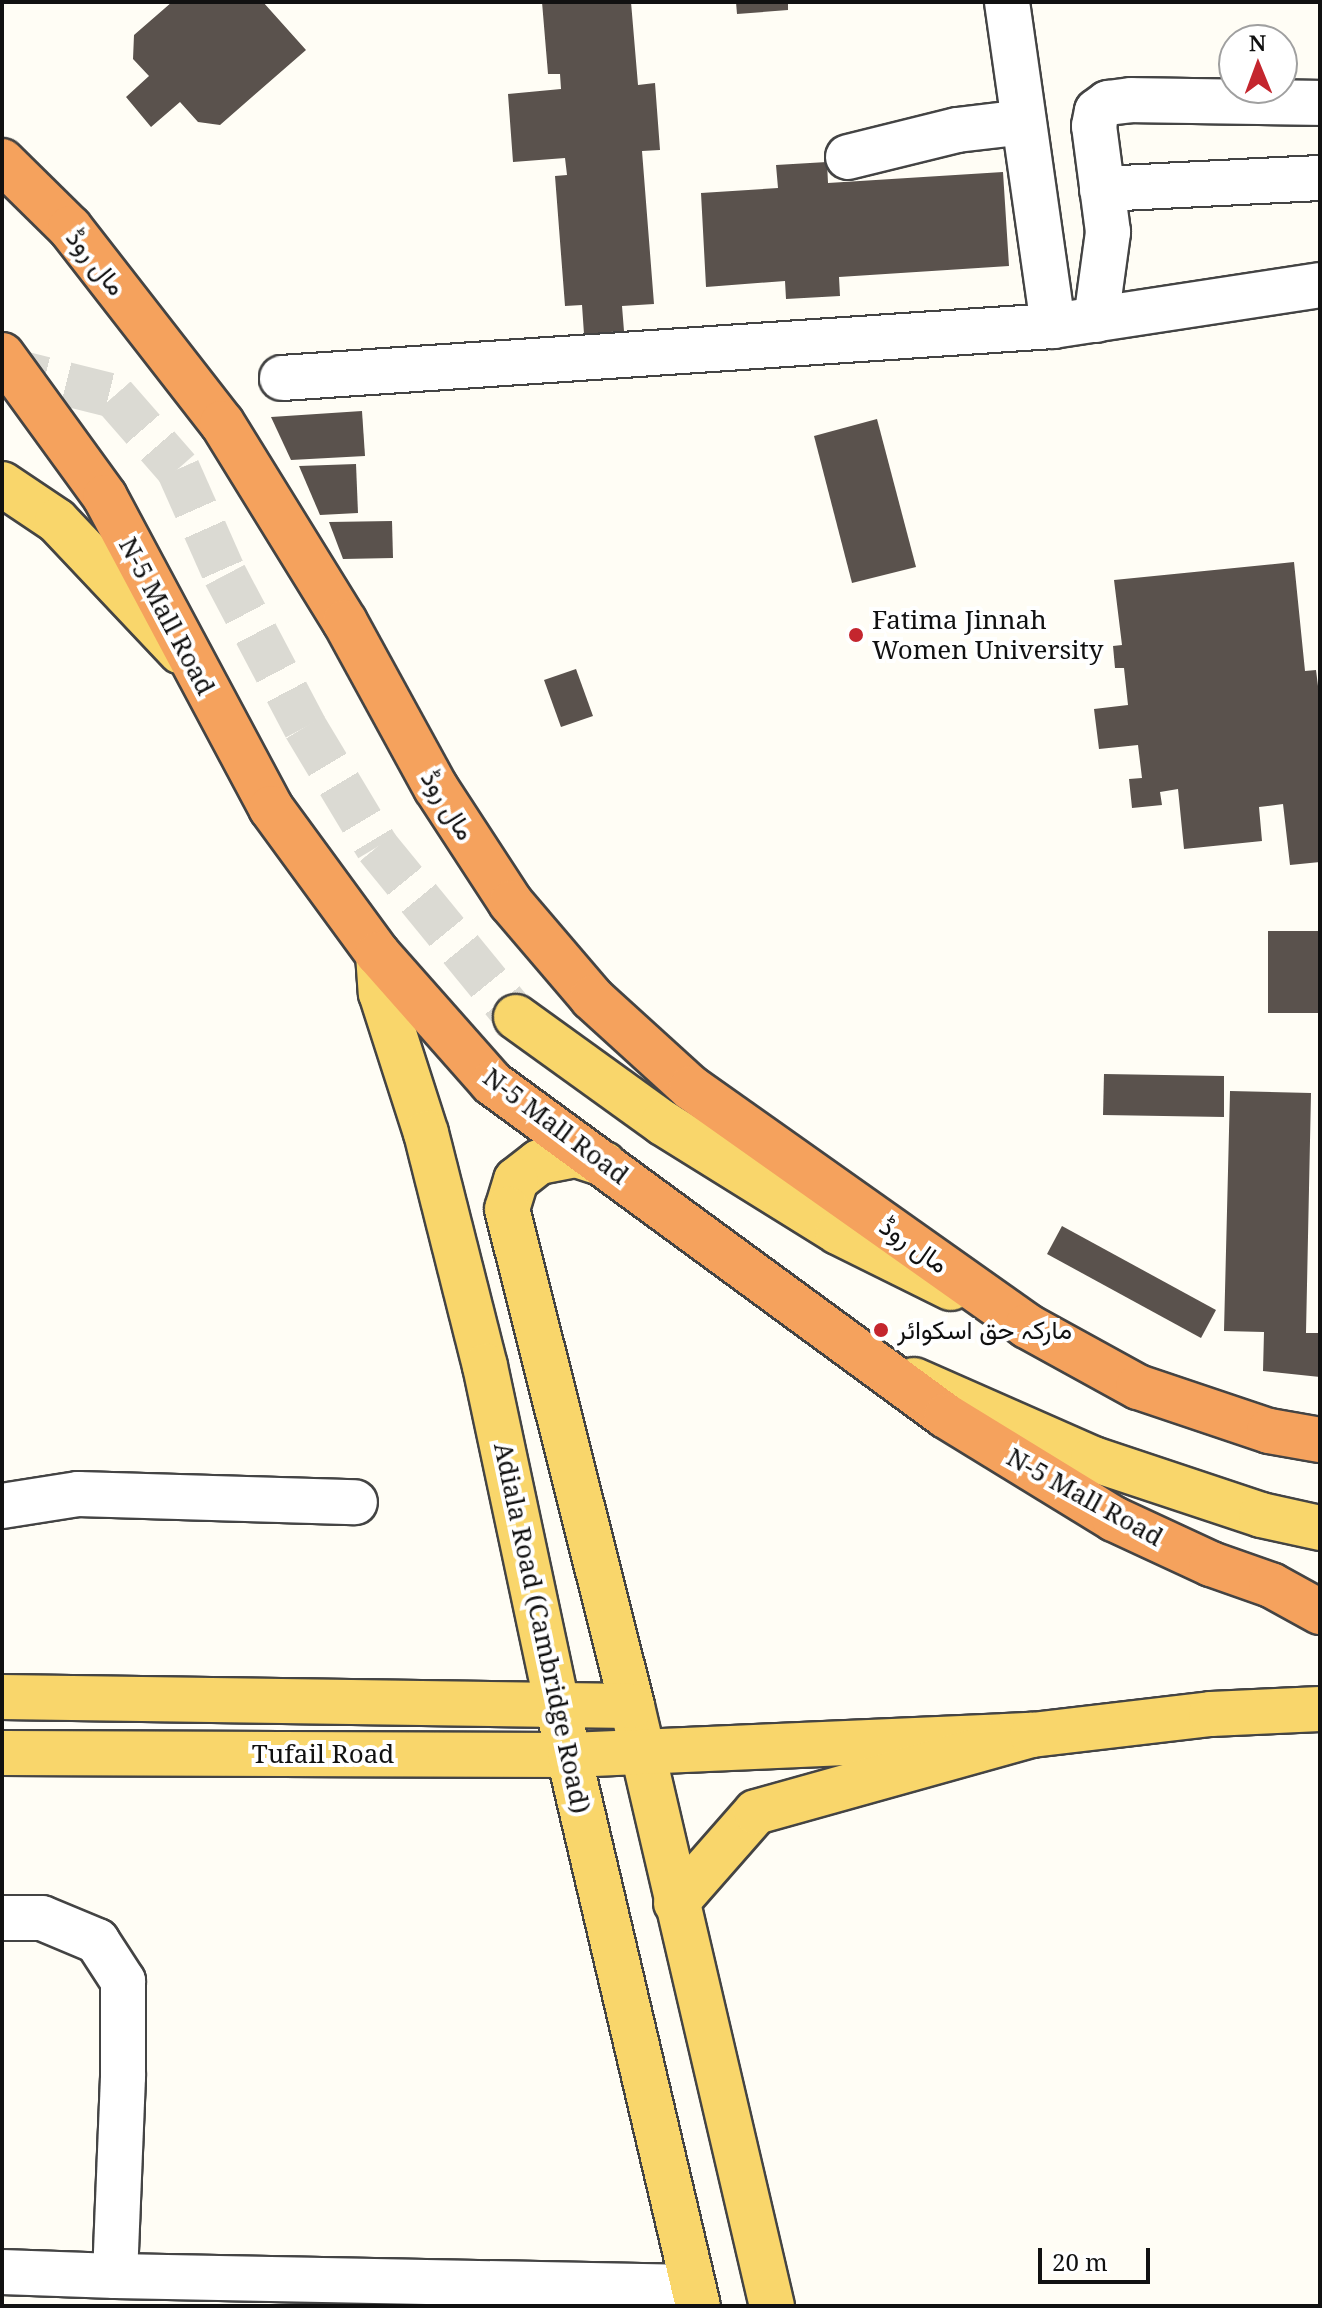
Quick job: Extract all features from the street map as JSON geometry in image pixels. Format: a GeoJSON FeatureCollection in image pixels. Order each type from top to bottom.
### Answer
{"type":"FeatureCollection","features":[{"type":"Feature","properties":{"kind":"highway","name":"مال روڈ"},"geometry":{"type":"LineString","coordinates":[[2,161],[70,228],[222,423],[345,622],[444,801],[511,903],[592,998],[691,1088],[1027,1326],[1138,1387],[1269,1431],[1320,1440]]}},
{"type":"Feature","properties":{"kind":"highway","name":"N-5 Mall Road"},"geometry":{"type":"LineString","coordinates":[[2,355],[105,497],[190,662],[271,808],[378,954],[492,1083],[946,1416],[1114,1519],[1211,1564],[1271,1585],[1320,1612]]}},
{"type":"Feature","properties":{"kind":"highway"},"geometry":{"type":"LineString","coordinates":[[1271,1585],[1320,1594]]}},
{"type":"Feature","properties":{"kind":"main road"},"geometry":{"type":"LineString","coordinates":[[2,484],[57,521],[190,662]]}},
{"type":"Feature","properties":{"kind":"main road","name":"Adiala Road (Cambridge Road)"},"geometry":{"type":"LineString","coordinates":[[378,954],[381,993],[426,1133],[485,1366],[557,1705],[695,2296]]}},
{"type":"Feature","properties":{"kind":"main road"},"geometry":{"type":"LineString","coordinates":[[516,1017],[663,1123],[838,1232],[1027,1326]]}},
{"type":"Feature","properties":{"kind":"main road"},"geometry":{"type":"LineString","coordinates":[[604,1164],[576,1155],[539,1162],[516,1180],[507,1209],[632,1706],[772,2306]]}},
{"type":"Feature","properties":{"kind":"main road"},"geometry":{"type":"LineString","coordinates":[[876,1363],[1093,1459],[1261,1515],[1320,1528]]}},
{"type":"Feature","properties":{"kind":"main road","name":"Tufail Road"},"geometry":{"type":"LineString","coordinates":[[2,1697],[632,1706]]}},
{"type":"Feature","properties":{"kind":"main road"},"geometry":{"type":"LineString","coordinates":[[676,1903],[756,1812],[1032,1735],[1211,1714],[1320,1709]]}},
{"type":"Feature","properties":{"kind":"main road","name":"Tufail Road"},"geometry":{"type":"LineString","coordinates":[[2,1753],[570,1755],[1032,1735]]}},
{"type":"Feature","properties":{"kind":"street"},"geometry":{"type":"LineString","coordinates":[[1007,2],[1053,326]]}},
{"type":"Feature","properties":{"kind":"street"},"geometry":{"type":"LineString","coordinates":[[1096,320],[1108,232],[1094,126],[1097,111],[1108,103],[1320,103]]}},
{"type":"Feature","properties":{"kind":"street"},"geometry":{"type":"LineString","coordinates":[[848,157],[957,130],[1024,122]]}},
{"type":"Feature","properties":{"kind":"street"},"geometry":{"type":"LineString","coordinates":[[1102,189],[1320,178]]}},
{"type":"Feature","properties":{"kind":"street"},"geometry":{"type":"LineString","coordinates":[[282,378],[1053,326],[1320,285]]}},
{"type":"Feature","properties":{"kind":"street"},"geometry":{"type":"LineString","coordinates":[[2,1506],[78,1494],[355,1502]]}},
{"type":"Feature","properties":{"kind":"street"},"geometry":{"type":"LineString","coordinates":[[2,1918],[42,1918],[97,1941],[123,1981],[115,2276]]}},
{"type":"Feature","properties":{"kind":"street"},"geometry":{"type":"LineString","coordinates":[[2,2272],[695,2296]]}},
{"type":"Feature","properties":{"kind":"building"},"geometry":{"type":"Polygon","coordinates":[[[172,2],[263,2],[306,50],[220,125],[198,122],[180,102],[151,127],[126,97],[149,76],[133,59],[134,35],[172,2]]]}},
{"type":"Feature","properties":{"kind":"building"},"geometry":{"type":"Polygon","coordinates":[[[542,2],[631,2],[638,85],[655,83],[660,150],[642,151],[654,304],[622,306],[624,331],[584,334],[582,305],[565,306],[555,176],[567,175],[565,158],[513,162],[508,94],[561,89],[560,74],[548,74],[542,2]]]}},
{"type":"Feature","properties":{"kind":"building"},"geometry":{"type":"Polygon","coordinates":[[[736,2],[788,2],[788,10],[737,14],[736,2]]]}},
{"type":"Feature","properties":{"kind":"building"},"geometry":{"type":"Polygon","coordinates":[[[827,162],[828,183],[1003,172],[1009,266],[839,277],[840,296],[786,299],[785,281],[706,287],[701,193],[778,188],[776,165],[827,162]]]}},
{"type":"Feature","properties":{"kind":"building"},"geometry":{"type":"Polygon","coordinates":[[[362,411],[365,456],[291,460],[271,417],[362,411]]]}},
{"type":"Feature","properties":{"kind":"building"},"geometry":{"type":"Polygon","coordinates":[[[877,419],[916,567],[852,583],[814,436],[877,419]]]}},
{"type":"Feature","properties":{"kind":"building"},"geometry":{"type":"Polygon","coordinates":[[[356,464],[358,513],[320,515],[299,466],[356,464]]]}},
{"type":"Feature","properties":{"kind":"building"},"geometry":{"type":"Polygon","coordinates":[[[392,521],[393,558],[343,559],[329,522],[392,521]]]}},
{"type":"Feature","properties":{"kind":"building"},"geometry":{"type":"Polygon","coordinates":[[[1294,562],[1305,671],[1316,670],[1320,702],[1320,862],[1290,865],[1283,804],[1259,807],[1262,841],[1184,849],[1178,789],[1160,792],[1162,805],[1132,808],[1129,779],[1142,778],[1138,745],[1099,749],[1094,709],[1128,705],[1124,668],[1115,668],[1113,646],[1122,645],[1114,580],[1294,562]]]}},
{"type":"Feature","properties":{"kind":"building"},"geometry":{"type":"Polygon","coordinates":[[[576,669],[593,716],[561,727],[544,680],[576,669]]]}},
{"type":"Feature","properties":{"kind":"building"},"geometry":{"type":"Polygon","coordinates":[[[1268,931],[1320,931],[1320,1013],[1268,1013],[1268,931]]]}},
{"type":"Feature","properties":{"kind":"building"},"geometry":{"type":"Polygon","coordinates":[[[1104,1074],[1224,1076],[1224,1117],[1103,1115],[1104,1074]]]}},
{"type":"Feature","properties":{"kind":"building"},"geometry":{"type":"Polygon","coordinates":[[[1230,1091],[1311,1093],[1306,1333],[1320,1333],[1320,1377],[1263,1371],[1264,1332],[1224,1331],[1230,1091]]]}},
{"type":"Feature","properties":{"kind":"building"},"geometry":{"type":"Polygon","coordinates":[[[1062,1226],[1216,1310],[1201,1338],[1047,1254],[1062,1226]]]}},
{"type":"Feature","properties":{"kind":"tunnel"},"geometry":{"type":"LineString","coordinates":[[2,368],[114,396],[178,469],[225,575],[305,727],[377,847],[516,1017]]}},
{"type":"Feature","properties":{"kind":"place","name":"Fatima Jinnah Women University"},"geometry":{"type":"Point","coordinates":[856,635]}},
{"type":"Feature","properties":{"kind":"place","name":"مارکہ حق اسکوائر"},"geometry":{"type":"Point","coordinates":[881,1330]}}]}
